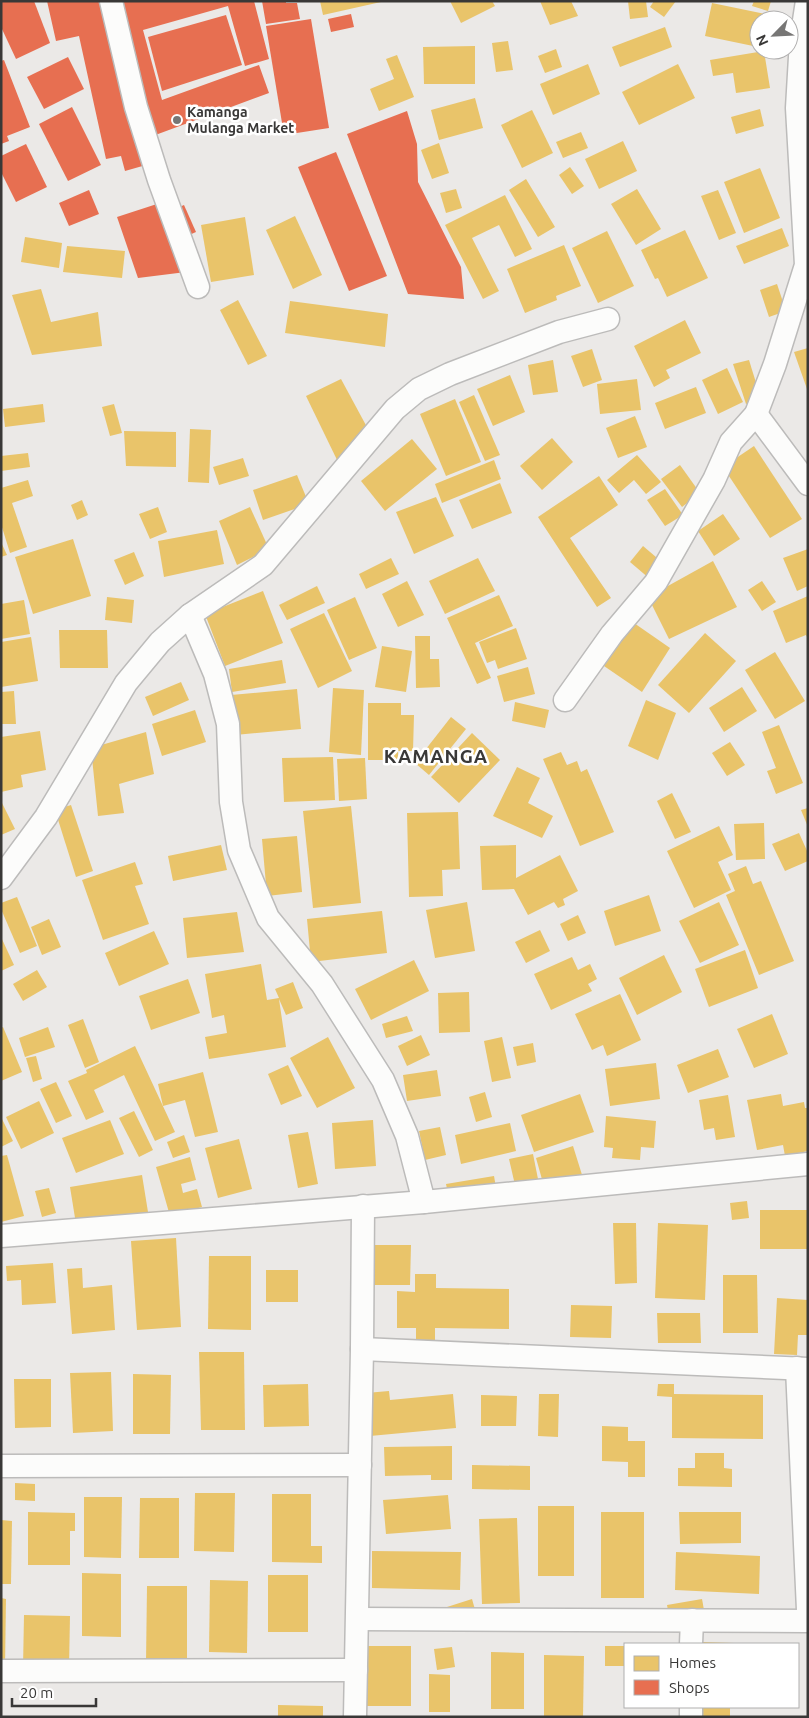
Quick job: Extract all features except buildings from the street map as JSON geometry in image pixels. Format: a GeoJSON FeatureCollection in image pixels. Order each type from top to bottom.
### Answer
{"type":"FeatureCollection","features":[{"type":"Feature","properties":{"kind":"street"},"geometry":{"type":"LineString","coordinates":[[111,1],[136,107],[159,180],[198,288]]}},
{"type":"Feature","properties":{"kind":"street"},"geometry":{"type":"LineString","coordinates":[[565,700],[612,634],[656,582],[714,480],[731,442],[756,414],[775,364],[806,265],[797,108],[801,40],[807,1]]}},
{"type":"Feature","properties":{"kind":"street"},"geometry":{"type":"LineString","coordinates":[[1,878],[46,817],[126,683],[160,642],[190,615],[263,566],[395,408],[419,389],[450,374],[559,332],[608,318]]}},
{"type":"Feature","properties":{"kind":"street"},"geometry":{"type":"LineString","coordinates":[[756,414],[808,484]]}},
{"type":"Feature","properties":{"kind":"street"},"geometry":{"type":"LineString","coordinates":[[190,615],[215,674],[228,724],[231,802],[239,850],[268,918],[322,984],[383,1080],[407,1136],[424,1202]]}},
{"type":"Feature","properties":{"kind":"street"},"geometry":{"type":"LineString","coordinates":[[1,1236],[424,1202],[808,1164]]}},
{"type":"Feature","properties":{"kind":"street"},"geometry":{"type":"LineString","coordinates":[[355,1717],[363,1206]]}},
{"type":"Feature","properties":{"kind":"street"},"geometry":{"type":"LineString","coordinates":[[362,1349],[802,1369],[808,1610]]}},
{"type":"Feature","properties":{"kind":"street"},"geometry":{"type":"LineString","coordinates":[[1,1466],[360,1465]]}},
{"type":"Feature","properties":{"kind":"street"},"geometry":{"type":"LineString","coordinates":[[358,1619],[808,1621]]}},
{"type":"Feature","properties":{"kind":"street"},"geometry":{"type":"LineString","coordinates":[[691,1643],[692,1620]]}},
{"type":"Feature","properties":{"kind":"street"},"geometry":{"type":"LineString","coordinates":[[1,1671],[356,1670]]}},
{"type":"Feature","properties":{"kind":"place","name":"Kamanga Mulanga Market"},"geometry":{"type":"Point","coordinates":[177,120]}},
{"type":"Feature","properties":{"kind":"district","name":"KAMANGA"},"geometry":{"type":"Point","coordinates":[436,756]}}]}
